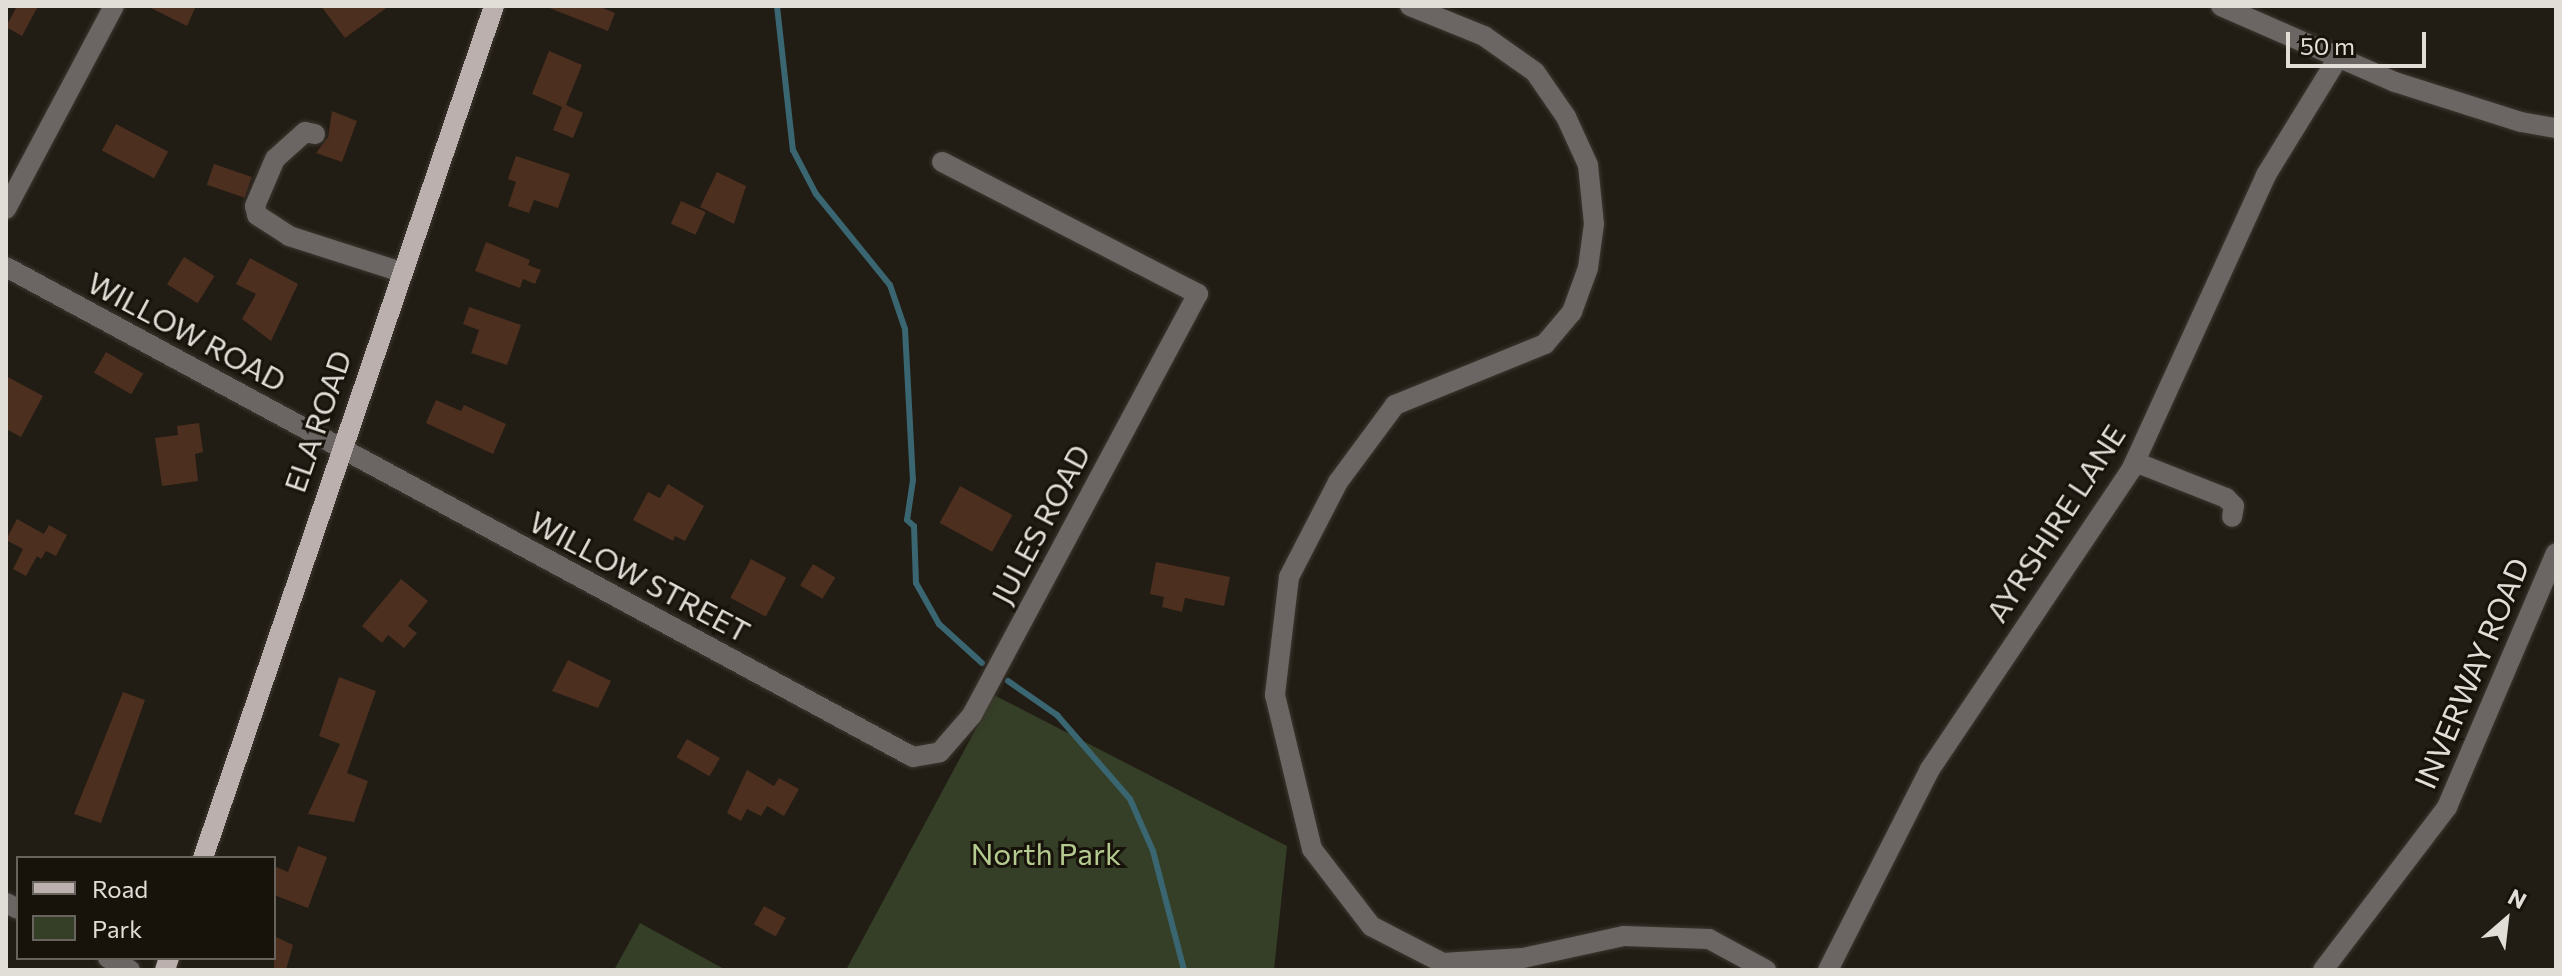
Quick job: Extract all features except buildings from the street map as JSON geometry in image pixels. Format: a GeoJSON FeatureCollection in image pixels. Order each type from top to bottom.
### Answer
{"type":"FeatureCollection","features":[{"type":"Feature","properties":{"kind":"main road","name":"ELA ROAD"},"geometry":{"type":"LineString","coordinates":[[204,856],[339,448],[494,6]]}},
{"type":"Feature","properties":{"kind":"street"},"geometry":{"type":"LineString","coordinates":[[6,209],[114,6]]}},
{"type":"Feature","properties":{"kind":"street"},"geometry":{"type":"LineString","coordinates":[[1410,6],[1484,36],[1535,72],[1566,117],[1588,165],[1594,224],[1588,268],[1572,312],[1545,344],[1395,405],[1338,482],[1289,577],[1275,695],[1312,849],[1371,926],[1443,963],[1523,958],[1624,936],[1709,939],[1766,970]]}},
{"type":"Feature","properties":{"kind":"street"},"geometry":{"type":"LineString","coordinates":[[2221,6],[2338,58],[2462,106],[2556,128]]}},
{"type":"Feature","properties":{"kind":"street","name":"AYRSHIRE LANE"},"geometry":{"type":"LineString","coordinates":[[1828,970],[1930,769],[2135,462],[2266,175],[2338,58]]}},
{"type":"Feature","properties":{"kind":"street"},"geometry":{"type":"LineString","coordinates":[[315,134],[305,132],[275,159],[255,206],[257,215],[289,236],[401,272]]}},
{"type":"Feature","properties":{"kind":"street","name":"JULES ROAD"},"geometry":{"type":"LineString","coordinates":[[913,757],[940,752],[972,715],[1198,294],[942,162]]}},
{"type":"Feature","properties":{"kind":"street","name":"WILLOW ROAD"},"geometry":{"type":"LineString","coordinates":[[6,267],[339,448]]}},
{"type":"Feature","properties":{"kind":"street","name":"WILLOW STREET"},"geometry":{"type":"LineString","coordinates":[[339,448],[913,757]]}},
{"type":"Feature","properties":{"kind":"street"},"geometry":{"type":"LineString","coordinates":[[2135,462],[2226,498],[2234,506],[2232,517]]}},
{"type":"Feature","properties":{"kind":"street","name":"INVERWAY ROAD"},"geometry":{"type":"LineString","coordinates":[[2323,970],[2447,807],[2556,553]]}},
{"type":"Feature","properties":{"kind":"street"},"geometry":{"type":"LineString","coordinates":[[112,960],[130,970]]}},
{"type":"Feature","properties":{"kind":"green space","name":"North Park"},"geometry":{"type":"Polygon","coordinates":[[[994,695],[1287,846],[1274,970],[846,970],[994,695]]]}},
{"type":"Feature","properties":{"kind":"green space"},"geometry":{"type":"Polygon","coordinates":[[[640,923],[726,970],[614,970],[640,923]]]}},
{"type":"Feature","properties":{"kind":"waterway"},"geometry":{"type":"LineString","coordinates":[[777,6],[793,150],[816,194],[890,285],[905,329],[913,480],[907,520],[914,526],[916,583],[939,624],[982,663]]}},
{"type":"Feature","properties":{"kind":"waterway"},"geometry":{"type":"LineString","coordinates":[[1008,681],[1057,715],[1130,799],[1153,851],[1184,970]]}}]}
